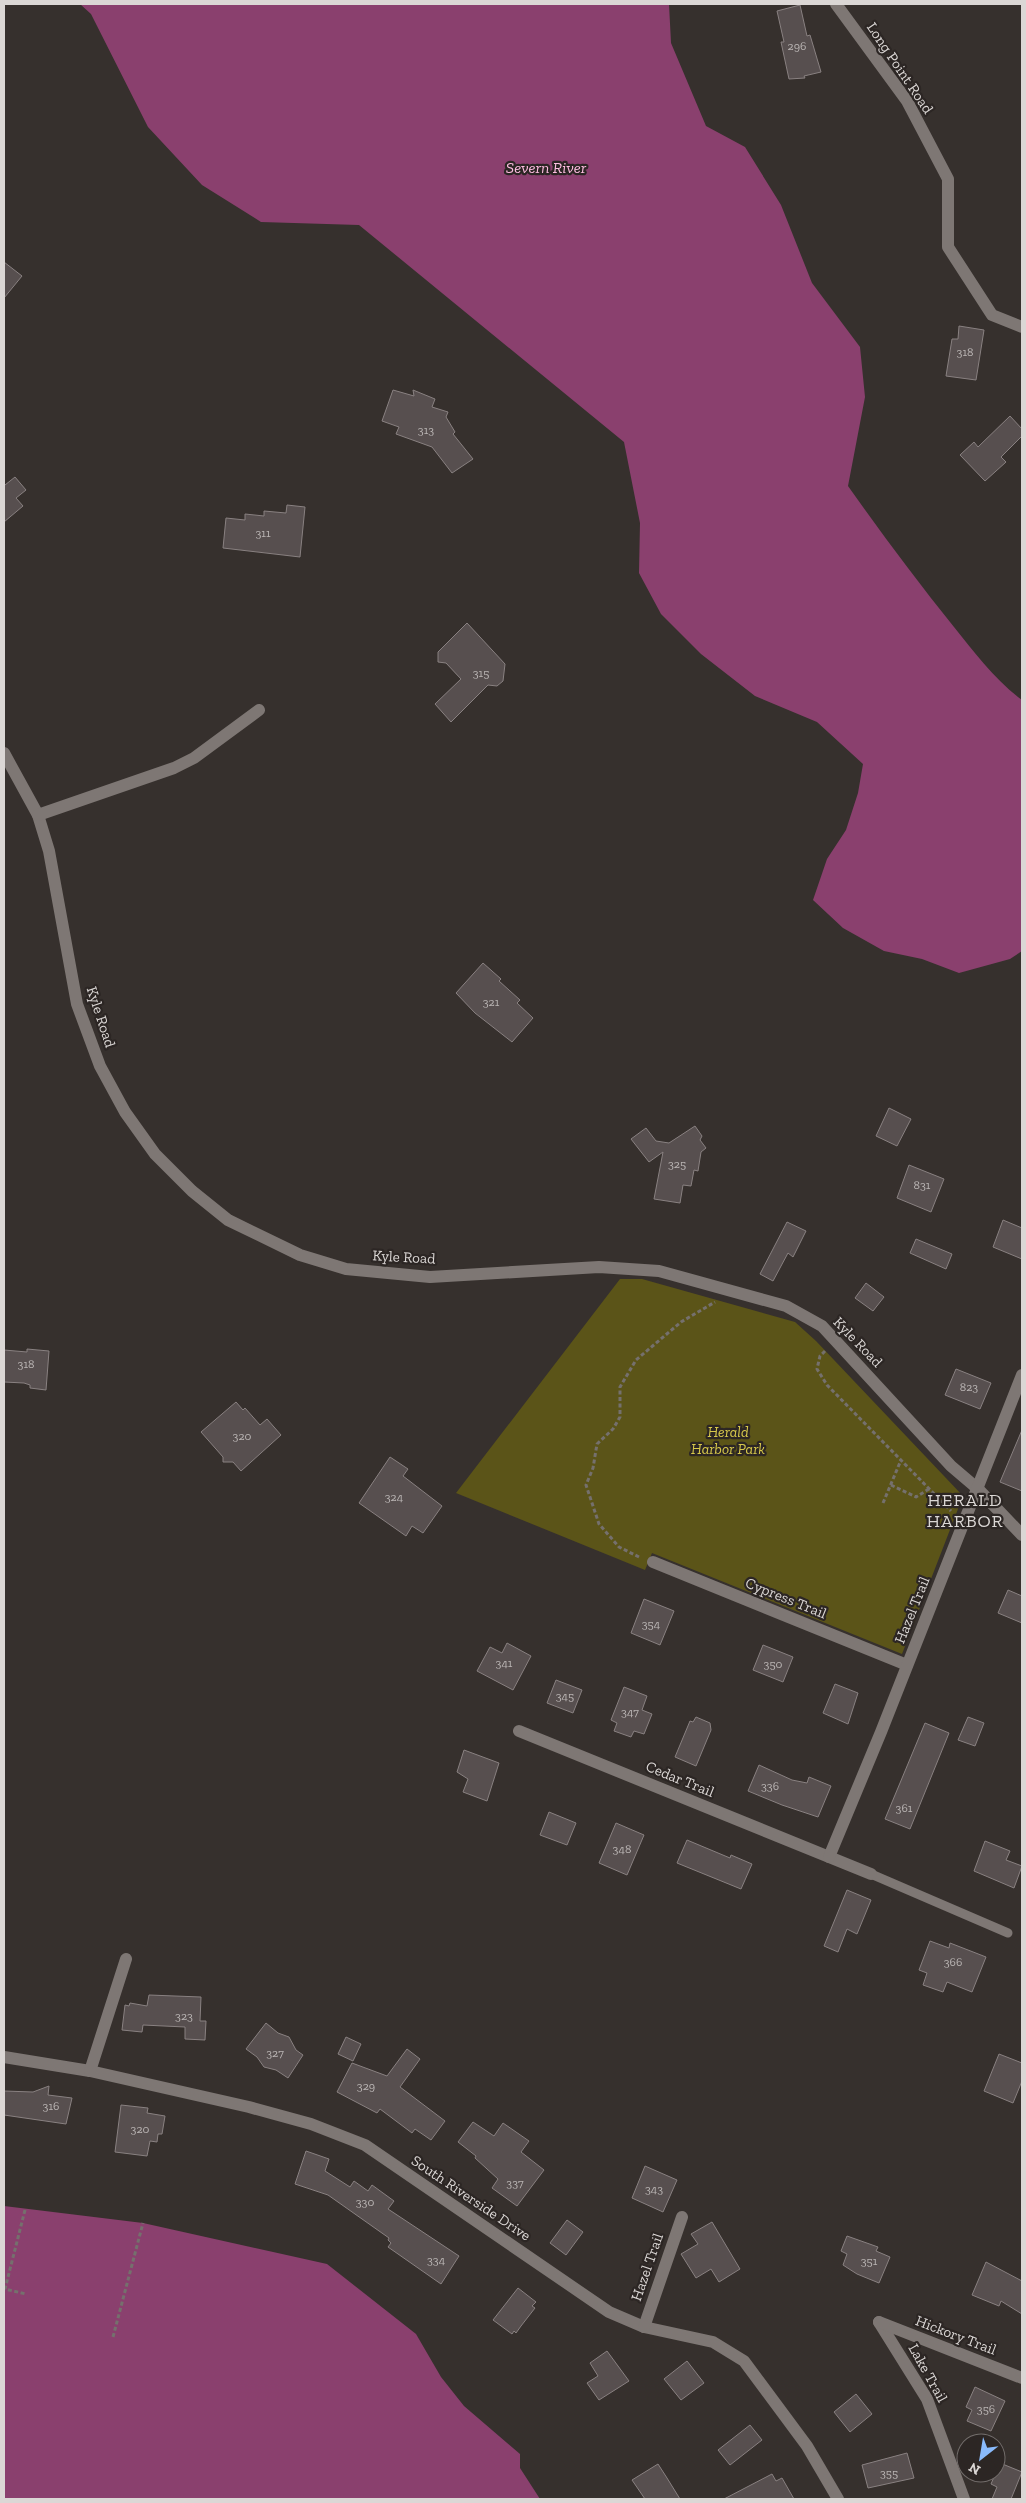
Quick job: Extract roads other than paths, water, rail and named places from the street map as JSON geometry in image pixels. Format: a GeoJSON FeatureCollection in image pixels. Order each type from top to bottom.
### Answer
{"type":"FeatureCollection","features":[{"type":"Feature","properties":{"kind":"street","name":"Long Point Road"},"geometry":{"type":"LineString","coordinates":[[836,4],[907,101],[948,179],[948,247],[992,315],[1022,327]]}},
{"type":"Feature","properties":{"kind":"street"},"geometry":{"type":"LineString","coordinates":[[38,815],[174,768],[194,758],[259,710]]}},
{"type":"Feature","properties":{"kind":"street","name":"Kyle Road"},"geometry":{"type":"LineString","coordinates":[[4,753],[38,815],[49,851],[77,1004],[100,1066],[125,1112],[155,1154],[192,1191],[228,1220],[300,1255],[346,1269],[430,1277],[598,1267],[659,1271],[786,1306],[822,1326],[952,1466],[978,1488],[1022,1535]]}},
{"type":"Feature","properties":{"kind":"street","name":"Hazel Trail"},"geometry":{"type":"LineString","coordinates":[[828,1856],[965,1523],[1022,1375]]}},
{"type":"Feature","properties":{"kind":"street","name":"Cypress Trail"},"geometry":{"type":"LineString","coordinates":[[653,1562],[907,1665]]}},
{"type":"Feature","properties":{"kind":"street","name":"Cedar Trail"},"geometry":{"type":"LineString","coordinates":[[519,1731],[871,1874]]}},
{"type":"Feature","properties":{"kind":"street"},"geometry":{"type":"LineString","coordinates":[[90,2071],[126,1960]]}},
{"type":"Feature","properties":{"kind":"street","name":"South Riverside Drive"},"geometry":{"type":"LineString","coordinates":[[4,2057],[90,2071],[249,2107],[311,2124],[365,2145],[609,2312],[644,2328],[713,2342],[744,2361],[807,2446],[838,2499]]}},
{"type":"Feature","properties":{"kind":"street","name":"Hazel Trail"},"geometry":{"type":"LineString","coordinates":[[644,2328],[682,2217]]}},
{"type":"Feature","properties":{"kind":"street","name":"Hickory Trail"},"geometry":{"type":"LineString","coordinates":[[879,2322],[1022,2378]]}},
{"type":"Feature","properties":{"kind":"street","name":"Lake Trail"},"geometry":{"type":"LineString","coordinates":[[879,2322],[927,2399],[964,2499]]}},
{"type":"Feature","properties":{"kind":"lane"},"geometry":{"type":"LineString","coordinates":[[871,1874],[1008,1933]]}},
{"type":"Feature","properties":{"kind":"water","name":"Severn River"},"geometry":{"type":"Polygon","coordinates":[[[80,4],[669,4],[671,43],[706,126],[745,147],[781,205],[812,283],[860,347],[865,397],[848,486],[913,575],[969,646],[994,675],[1022,700],[1022,951],[1010,959],[959,973],[922,959],[884,951],[843,928],[813,900],[827,859],[846,830],[858,793],[863,764],[817,722],[755,696],[701,654],[661,614],[639,573],[640,523],[624,442],[359,225],[261,222],[202,185],[148,127],[91,14],[80,4]]]}},
{"type":"Feature","properties":{"kind":"water"},"geometry":{"type":"Polygon","coordinates":[[[4,2206],[143,2223],[327,2264],[416,2334],[441,2377],[464,2406],[520,2454],[520,2468],[540,2499],[4,2499],[4,2206]]]}},
{"type":"Feature","properties":{"kind":"district","name":"HERALD HARBOR"},"geometry":{"type":"Point","coordinates":[965,1510]}},
{"type":"Feature","properties":{"kind":"park label","name":"Herald Harbor Park"},"geometry":{"type":"Point","coordinates":[728,1440]}}]}
